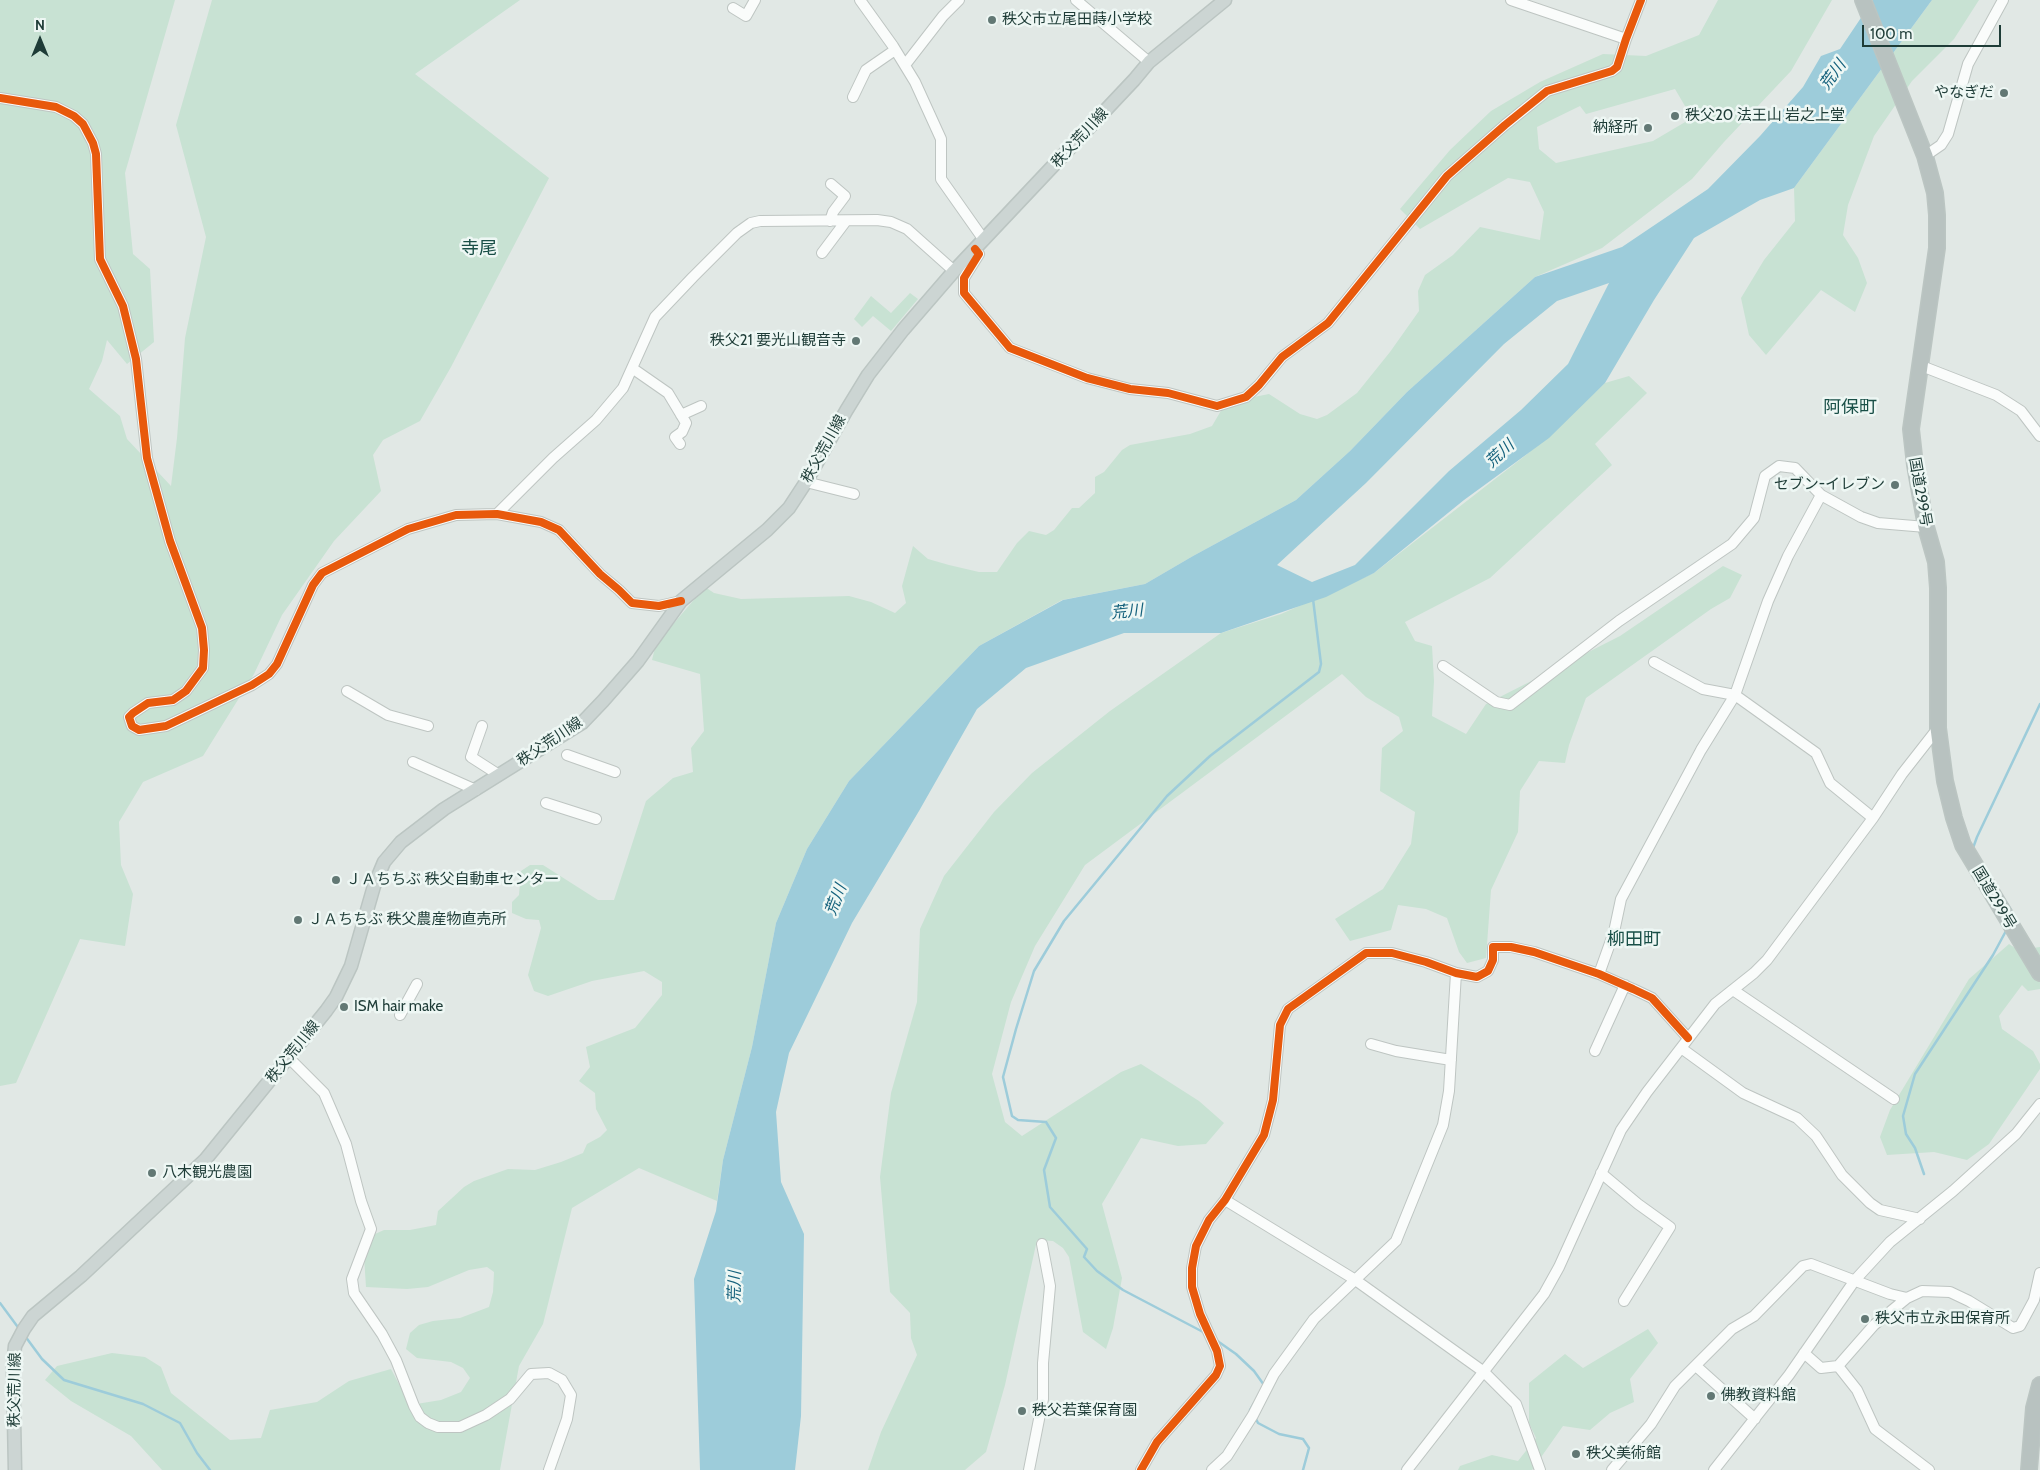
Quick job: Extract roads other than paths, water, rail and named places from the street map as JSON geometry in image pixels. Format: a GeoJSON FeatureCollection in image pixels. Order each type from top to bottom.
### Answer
{"type":"FeatureCollection","features":[{"type":"Feature","properties":{"kind":"highway","name":"国道299号"},"geometry":{"type":"LineString","coordinates":[[1864,0],[1925,156],[1935,193],[1937,248],[1911,429],[1926,527],[1936,562],[1938,588],[1938,728],[1945,781],[1963,845],[2040,973]]}},
{"type":"Feature","properties":{"kind":"highway"},"geometry":{"type":"LineString","coordinates":[[2029,1470],[2034,1408],[2040,1385]]}},
{"type":"Feature","properties":{"kind":"main road","name":"秩父荒川線"},"geometry":{"type":"LineString","coordinates":[[15,1470],[15,1346],[33,1316],[81,1276],[195,1171],[326,1011],[336,997],[350,966],[374,886],[384,862],[401,842],[444,809],[582,723],[638,661],[681,600],[767,530],[789,508],[868,374],[954,270],[1149,62],[1225,0]]}},
{"type":"Feature","properties":{"kind":"street"},"geometry":{"type":"LineString","coordinates":[[733,8],[746,16],[755,0]]}},
{"type":"Feature","properties":{"kind":"street"},"geometry":{"type":"LineString","coordinates":[[860,0],[915,82],[940,140],[941,179],[984,240]]}},
{"type":"Feature","properties":{"kind":"street"},"geometry":{"type":"LineString","coordinates":[[905,65],[943,16],[959,0]]}},
{"type":"Feature","properties":{"kind":"street"},"geometry":{"type":"LineString","coordinates":[[1076,0],[1149,62]]}},
{"type":"Feature","properties":{"kind":"street"},"geometry":{"type":"LineString","coordinates":[[1511,0],[1626,40]]}},
{"type":"Feature","properties":{"kind":"street"},"geometry":{"type":"LineString","coordinates":[[974,249],[979,254],[964,278],[964,292],[1010,348],[1054,367],[1087,378],[1130,388],[1168,393],[1217,406],[1246,397],[1259,385],[1282,357],[1328,323],[1447,176],[1547,91],[1612,71],[1617,67],[1641,0]]}},
{"type":"Feature","properties":{"kind":"street"},"geometry":{"type":"LineString","coordinates":[[1925,156],[1941,146],[1948,134],[1968,64],[2003,0]]}},
{"type":"Feature","properties":{"kind":"street"},"geometry":{"type":"LineString","coordinates":[[853,97],[866,70],[895,50]]}},
{"type":"Feature","properties":{"kind":"street"},"geometry":{"type":"LineString","coordinates":[[0,98],[56,107],[74,116],[83,124],[93,143],[96,154],[100,260],[123,306],[136,359],[147,458],[170,541],[202,628],[203,668],[186,691],[173,700],[148,703],[133,713],[130,717],[132,726],[139,730],[166,726],[252,685],[269,674],[277,664],[313,585],[322,573],[408,529],[456,515],[497,514],[541,522],[559,530],[600,574],[632,603],[659,606],[681,600]]}},
{"type":"Feature","properties":{"kind":"street"},"geometry":{"type":"LineString","coordinates":[[830,221],[833,212],[845,196],[831,184]]}},
{"type":"Feature","properties":{"kind":"street"},"geometry":{"type":"LineString","coordinates":[[497,514],[553,458],[596,420],[623,388],[655,317],[685,285],[751,223],[760,221],[877,220],[891,222],[907,229],[954,270]]}},
{"type":"Feature","properties":{"kind":"street"},"geometry":{"type":"LineString","coordinates":[[822,254],[846,221]]}},
{"type":"Feature","properties":{"kind":"street"},"geometry":{"type":"LineString","coordinates":[[1919,365],[1996,395],[2021,411],[2040,436]]}},
{"type":"Feature","properties":{"kind":"street"},"geometry":{"type":"LineString","coordinates":[[632,368],[668,393],[686,423],[682,432],[675,437],[680,444]]}},
{"type":"Feature","properties":{"kind":"street"},"geometry":{"type":"LineString","coordinates":[[681,415],[701,406]]}},
{"type":"Feature","properties":{"kind":"street"},"geometry":{"type":"LineString","coordinates":[[1443,666],[1496,702],[1510,705],[1619,621],[1732,544],[1754,518],[1765,476],[1779,466],[1795,468],[1821,495],[1861,517],[1878,523],[1926,527]]}},
{"type":"Feature","properties":{"kind":"street"},"geometry":{"type":"LineString","coordinates":[[806,482],[854,494]]}},
{"type":"Feature","properties":{"kind":"street"},"geometry":{"type":"LineString","coordinates":[[1598,974],[1614,932],[1621,899],[1702,750],[1735,695],[1768,601],[1788,556],[1821,495]]}},
{"type":"Feature","properties":{"kind":"street"},"geometry":{"type":"LineString","coordinates":[[1654,662],[1704,689],[1735,695],[1816,753],[1830,783],[1873,818]]}},
{"type":"Feature","properties":{"kind":"street"},"geometry":{"type":"LineString","coordinates":[[346,691],[388,716],[428,726]]}},
{"type":"Feature","properties":{"kind":"street"},"geometry":{"type":"LineString","coordinates":[[482,726],[471,757],[499,775]]}},
{"type":"Feature","properties":{"kind":"street"},"geometry":{"type":"LineString","coordinates":[[1407,1470],[1544,1294],[1559,1267],[1621,1130],[1647,1092],[1715,1004],[1766,960],[1873,818],[1902,774],[1938,728]]}},
{"type":"Feature","properties":{"kind":"street"},"geometry":{"type":"LineString","coordinates":[[567,755],[615,772]]}},
{"type":"Feature","properties":{"kind":"street"},"geometry":{"type":"LineString","coordinates":[[413,762],[476,790]]}},
{"type":"Feature","properties":{"kind":"street"},"geometry":{"type":"LineString","coordinates":[[546,803],[596,819]]}},
{"type":"Feature","properties":{"kind":"street"},"geometry":{"type":"LineString","coordinates":[[1141,1470],[1157,1442],[1216,1375],[1220,1366],[1217,1351],[1200,1314],[1192,1287],[1192,1268],[1196,1246],[1209,1220],[1225,1200],[1264,1135],[1274,1100],[1280,1025],[1288,1009],[1366,953],[1384,952],[1397,954],[1456,973],[1477,976],[1483,975],[1488,970],[1493,960],[1493,946],[1511,947],[1534,952],[1598,974],[1652,998],[1688,1038]]}},
{"type":"Feature","properties":{"kind":"street"},"geometry":{"type":"LineString","coordinates":[[1212,1470],[1227,1456],[1253,1415],[1274,1374],[1314,1319],[1396,1241],[1443,1125],[1449,1091],[1456,973]]}},
{"type":"Feature","properties":{"kind":"street"},"geometry":{"type":"LineString","coordinates":[[400,1015],[416,984]]}},
{"type":"Feature","properties":{"kind":"street"},"geometry":{"type":"LineString","coordinates":[[1595,1051],[1625,985]]}},
{"type":"Feature","properties":{"kind":"street"},"geometry":{"type":"LineString","coordinates":[[1733,990],[1894,1099]]}},
{"type":"Feature","properties":{"kind":"street"},"geometry":{"type":"LineString","coordinates":[[1371,1044],[1396,1051],[1451,1060]]}},
{"type":"Feature","properties":{"kind":"street"},"geometry":{"type":"LineString","coordinates":[[1681,1048],[1743,1094],[1797,1118],[1816,1136],[1842,1176],[1870,1203],[1880,1210],[1920,1218]]}},
{"type":"Feature","properties":{"kind":"street"},"geometry":{"type":"LineString","coordinates":[[288,1057],[324,1094],[346,1144],[361,1201],[371,1229],[352,1279],[354,1293],[382,1334],[396,1360],[414,1406],[420,1416],[438,1428],[460,1427],[486,1415],[510,1399],[531,1374],[549,1373],[562,1380],[571,1396],[567,1419],[549,1470]]}},
{"type":"Feature","properties":{"kind":"street"},"geometry":{"type":"LineString","coordinates":[[1714,1470],[1804,1353],[1855,1280],[1890,1242],[2016,1134],[2040,1104]]}},
{"type":"Feature","properties":{"kind":"street"},"geometry":{"type":"LineString","coordinates":[[1601,1173],[1638,1204],[1670,1227],[1624,1301]]}},
{"type":"Feature","properties":{"kind":"street"},"geometry":{"type":"LineString","coordinates":[[1225,1200],[1354,1279],[1484,1372],[1516,1404],[1540,1470]]}},
{"type":"Feature","properties":{"kind":"street"},"geometry":{"type":"LineString","coordinates":[[1029,1470],[1043,1399],[1043,1363],[1050,1286],[1042,1244]]}},
{"type":"Feature","properties":{"kind":"street"},"geometry":{"type":"LineString","coordinates":[[1612,1470],[1651,1424],[1675,1386],[1732,1329],[1754,1316],[1803,1266],[1811,1264],[1890,1294],[1907,1298]]}},
{"type":"Feature","properties":{"kind":"street"},"geometry":{"type":"LineString","coordinates":[[1804,1353],[1822,1368],[1838,1366],[1874,1324],[1907,1298],[1922,1290],[1950,1292],[2013,1328],[2020,1326],[2034,1300],[2040,1273]]}},
{"type":"Feature","properties":{"kind":"street"},"geometry":{"type":"LineString","coordinates":[[1696,1366],[1755,1418]]}},
{"type":"Feature","properties":{"kind":"street"},"geometry":{"type":"LineString","coordinates":[[1838,1366],[1857,1390],[1875,1428],[1929,1470]]}},
{"type":"Feature","properties":{"kind":"water","name":"荒川"},"geometry":{"type":"Polygon","coordinates":[[[1873,0],[1932,0],[1794,188],[1760,200],[1694,238],[1654,300],[1605,383],[1549,438],[1464,500],[1374,573],[1326,597],[1221,633],[1124,633],[1026,668],[977,709],[852,923],[789,1053],[776,1112],[781,1182],[804,1234],[801,1416],[795,1470],[700,1470],[694,1279],[716,1211],[723,1160],[752,1047],[776,923],[807,849],[849,781],[979,646],[1063,600],[1145,584],[1296,500],[1350,451],[1407,392],[1535,277],[1622,247],[1708,189],[1760,136],[1803,87],[1821,56],[1840,49],[1873,0]],[[1609,283],[1557,301],[1504,344],[1366,483],[1277,565],[1312,582],[1355,565],[1449,471],[1521,410],[1568,364],[1609,283]]]}},
{"type":"Feature","properties":{"kind":"waterway"},"geometry":{"type":"LineString","coordinates":[[1205,1333],[1123,1290],[1097,1271],[1084,1257],[1087,1249],[1050,1207],[1044,1170],[1056,1138],[1046,1122],[1018,1120],[1012,1116],[1003,1077],[1034,971],[1064,921],[1167,796],[1210,756],[1319,672],[1321,664],[1313,599]]}},
{"type":"Feature","properties":{"kind":"waterway"},"geometry":{"type":"LineString","coordinates":[[1976,853],[1973,848],[1977,837],[2040,704]]}},
{"type":"Feature","properties":{"kind":"waterway"},"geometry":{"type":"LineString","coordinates":[[2002,896],[2011,910]]}},
{"type":"Feature","properties":{"kind":"waterway"},"geometry":{"type":"LineString","coordinates":[[1924,1174],[1915,1148],[1906,1134],[1903,1116],[1915,1074],[1993,955],[2007,929]]}},
{"type":"Feature","properties":{"kind":"waterway"},"geometry":{"type":"LineString","coordinates":[[0,1303],[20,1330]]}},
{"type":"Feature","properties":{"kind":"waterway"},"geometry":{"type":"LineString","coordinates":[[25,1336],[42,1359],[64,1380],[143,1404],[180,1423],[197,1453],[210,1470]]}},
{"type":"Feature","properties":{"kind":"waterway"},"geometry":{"type":"LineString","coordinates":[[1216,1340],[1236,1354],[1254,1371],[1264,1385]]}},
{"type":"Feature","properties":{"kind":"waterway"},"geometry":{"type":"LineString","coordinates":[[1252,1413],[1250,1410],[1254,1403]]}},
{"type":"Feature","properties":{"kind":"waterway"},"geometry":{"type":"LineString","coordinates":[[1255,1417],[1258,1423],[1279,1434],[1303,1439],[1309,1448],[1303,1470]]}},
{"type":"Feature","properties":{"kind":"place","name":"秩父市立尾田蒔小学校"},"geometry":{"type":"Point","coordinates":[992,20]}},
{"type":"Feature","properties":{"kind":"place","name":"やなぎだ"},"geometry":{"type":"Point","coordinates":[2004,93]}},
{"type":"Feature","properties":{"kind":"place","name":"秩父20 法王山 岩之上堂"},"geometry":{"type":"Point","coordinates":[1675,116]}},
{"type":"Feature","properties":{"kind":"place","name":"納経所"},"geometry":{"type":"Point","coordinates":[1648,128]}},
{"type":"Feature","properties":{"kind":"place","name":"秩父21 要光山観音寺"},"geometry":{"type":"Point","coordinates":[856,341]}},
{"type":"Feature","properties":{"kind":"place","name":"セブン-イレブン"},"geometry":{"type":"Point","coordinates":[1895,485]}},
{"type":"Feature","properties":{"kind":"place","name":"ＪＡちちぶ 秩父自動車センター"},"geometry":{"type":"Point","coordinates":[336,880]}},
{"type":"Feature","properties":{"kind":"place","name":"ＪＡちちぶ 秩父農産物直売所"},"geometry":{"type":"Point","coordinates":[298,920]}},
{"type":"Feature","properties":{"kind":"place","name":"ISM hair make"},"geometry":{"type":"Point","coordinates":[344,1007]}},
{"type":"Feature","properties":{"kind":"place","name":"八木観光農園"},"geometry":{"type":"Point","coordinates":[152,1173]}},
{"type":"Feature","properties":{"kind":"place","name":"秩父市立永田保育所"},"geometry":{"type":"Point","coordinates":[1865,1319]}},
{"type":"Feature","properties":{"kind":"place","name":"佛教資料館"},"geometry":{"type":"Point","coordinates":[1711,1396]}},
{"type":"Feature","properties":{"kind":"place","name":"秩父若葉保育園"},"geometry":{"type":"Point","coordinates":[1022,1411]}},
{"type":"Feature","properties":{"kind":"place","name":"秩父美術館"},"geometry":{"type":"Point","coordinates":[1576,1454]}},
{"type":"Feature","properties":{"kind":"district","name":"寺尾"},"geometry":{"type":"Point","coordinates":[479,249]}},
{"type":"Feature","properties":{"kind":"district","name":"阿保町"},"geometry":{"type":"Point","coordinates":[1850,408]}},
{"type":"Feature","properties":{"kind":"district","name":"柳田町"},"geometry":{"type":"Point","coordinates":[1634,940]}}]}
